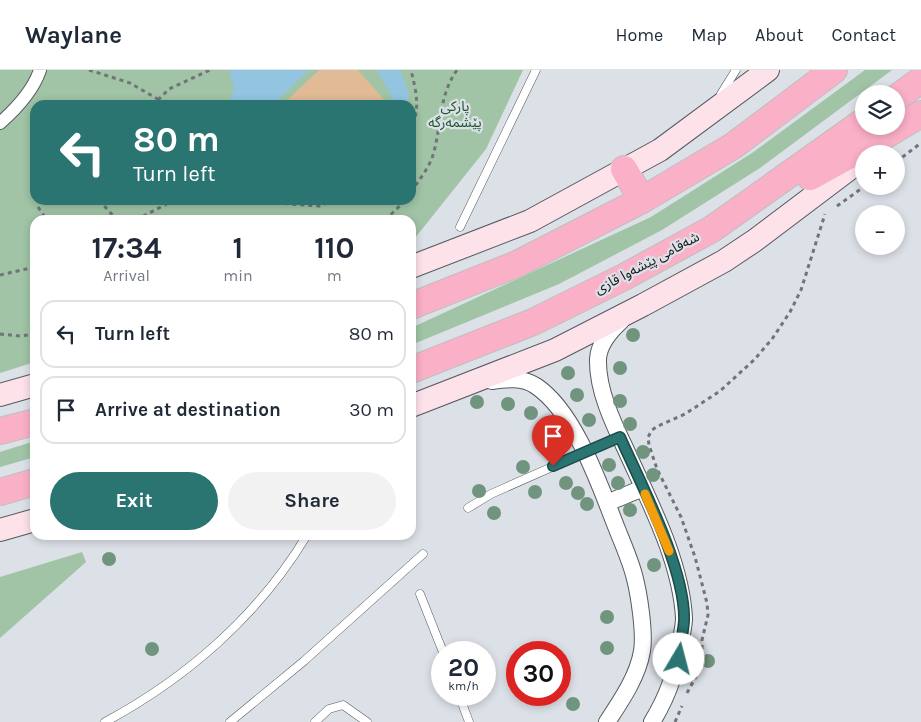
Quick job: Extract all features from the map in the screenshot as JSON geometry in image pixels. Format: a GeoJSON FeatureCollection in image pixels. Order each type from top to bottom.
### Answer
{"type":"FeatureCollection","features":[{"type":"Feature","properties":{"kind":"highway"},"geometry":{"type":"LineString","coordinates":[[416,304],[517,264],[642,200],[733,146],[834,70]]}},
{"type":"Feature","properties":{"kind":"highway"},"geometry":{"type":"LineString","coordinates":[[905,92],[921,80]]}},
{"type":"Feature","properties":{"kind":"highway"},"geometry":{"type":"LineString","coordinates":[[712,229],[921,115]]}},
{"type":"Feature","properties":{"kind":"highway","name":"شەقامی پێشەوا قازی"},"geometry":{"type":"LineString","coordinates":[[416,368],[533,322],[624,277],[712,229],[855,127]]}},
{"type":"Feature","properties":{"kind":"highway"},"geometry":{"type":"LineString","coordinates":[[624,170],[642,200]]}},
{"type":"Feature","properties":{"kind":"highway"},"geometry":{"type":"LineString","coordinates":[[0,431],[30,423]]}},
{"type":"Feature","properties":{"kind":"highway"},"geometry":{"type":"LineString","coordinates":[[0,492],[30,483]]}},
{"type":"Feature","properties":{"kind":"main road"},"geometry":{"type":"LineString","coordinates":[[416,265],[530,221],[624,170],[660,150],[768,70]]}},
{"type":"Feature","properties":{"kind":"main road"},"geometry":{"type":"LineString","coordinates":[[882,145],[921,115]]}},
{"type":"Feature","properties":{"kind":"main road"},"geometry":{"type":"LineString","coordinates":[[421,403],[555,350],[642,305],[731,256],[855,165]]}},
{"type":"Feature","properties":{"kind":"main road"},"geometry":{"type":"LineString","coordinates":[[0,395],[30,386]]}},
{"type":"Feature","properties":{"kind":"main road"},"geometry":{"type":"LineString","coordinates":[[0,530],[30,521]]}},
{"type":"Feature","properties":{"kind":"street"},"geometry":{"type":"LineString","coordinates":[[0,123],[14,112],[36,83],[40,70]]}},
{"type":"Feature","properties":{"kind":"street"},"geometry":{"type":"LineString","coordinates":[[642,305],[613,328],[604,339],[598,359],[600,380],[607,405],[671,557],[680,590],[684,619],[679,659],[668,693],[652,722]]}},
{"type":"Feature","properties":{"kind":"street"},"geometry":{"type":"LineString","coordinates":[[421,403],[493,381],[512,379],[535,385],[559,407],[584,452],[607,503],[634,575],[641,614],[642,650],[630,685],[607,722]]}},
{"type":"Feature","properties":{"kind":"street"},"geometry":{"type":"LineString","coordinates":[[607,503],[643,488]]}},
{"type":"Feature","properties":{"kind":"lane"},"geometry":{"type":"LineString","coordinates":[[460,227],[536,70]]}},
{"type":"Feature","properties":{"kind":"lane"},"geometry":{"type":"LineString","coordinates":[[684,131],[717,99],[736,70]]}},
{"type":"Feature","properties":{"kind":"lane"},"geometry":{"type":"LineString","coordinates":[[468,508],[491,494],[620,437]]}},
{"type":"Feature","properties":{"kind":"lane"},"geometry":{"type":"LineString","coordinates":[[105,722],[158,690],[202,658],[224,638],[280,576],[304,540]]}},
{"type":"Feature","properties":{"kind":"lane"},"geometry":{"type":"LineString","coordinates":[[230,722],[304,661],[424,554]]}},
{"type":"Feature","properties":{"kind":"lane"},"geometry":{"type":"LineString","coordinates":[[420,594],[438,641]]}},
{"type":"Feature","properties":{"kind":"lane"},"geometry":{"type":"LineString","coordinates":[[315,722],[329,710],[343,705],[367,722]]}},
{"type":"Feature","properties":{"kind":"lane"},"geometry":{"type":"LineString","coordinates":[[463,706],[470,722]]}},
{"type":"Feature","properties":{"kind":"path"},"geometry":{"type":"LineString","coordinates":[[90,70],[130,83],[158,100],[169,89],[210,70]]}},
{"type":"Feature","properties":{"kind":"path"},"geometry":{"type":"LineString","coordinates":[[411,70],[417,97],[416,117]]}},
{"type":"Feature","properties":{"kind":"path"},"geometry":{"type":"LineString","coordinates":[[416,184],[432,158],[438,136],[443,98],[448,83],[457,70]]}},
{"type":"Feature","properties":{"kind":"path"},"geometry":{"type":"LineString","coordinates":[[905,155],[921,143]]}},
{"type":"Feature","properties":{"kind":"path"},"geometry":{"type":"LineString","coordinates":[[104,205],[112,215]]}},
{"type":"Feature","properties":{"kind":"path"},"geometry":{"type":"LineString","coordinates":[[146,215],[164,205]]}},
{"type":"Feature","properties":{"kind":"path"},"geometry":{"type":"LineString","coordinates":[[305,205],[322,205]]}},
{"type":"Feature","properties":{"kind":"path"},"geometry":{"type":"LineString","coordinates":[[390,215],[401,205]]}},
{"type":"Feature","properties":{"kind":"path"},"geometry":{"type":"LineString","coordinates":[[38,207],[44,215]]}},
{"type":"Feature","properties":{"kind":"path"},"geometry":{"type":"LineString","coordinates":[[675,722],[702,666],[702,640],[708,615],[705,593],[695,557],[681,517],[657,469],[648,437],[652,430],[658,426],[685,414],[720,391],[754,360],[772,339],[790,312],[801,290],[825,214]]}},
{"type":"Feature","properties":{"kind":"path"},"geometry":{"type":"LineString","coordinates":[[0,275],[12,274],[30,269]]}},
{"type":"Feature","properties":{"kind":"path"},"geometry":{"type":"LineString","coordinates":[[0,334],[20,336],[30,335]]}},
{"type":"Feature","properties":{"kind":"green space","name":"پارکی پێشمەرگە"},"geometry":{"type":"Polygon","coordinates":[[[0,70],[523,70],[486,149],[416,237],[416,215],[30,215],[30,364],[0,373],[0,70]]]}},
{"type":"Feature","properties":{"kind":"green space"},"geometry":{"type":"Polygon","coordinates":[[[865,70],[892,70],[872,85],[855,85],[855,97],[760,168],[662,230],[559,284],[416,343],[416,326],[651,217],[752,153],[865,70]]]}},
{"type":"Feature","properties":{"kind":"green space"},"geometry":{"type":"Polygon","coordinates":[[[30,443],[30,458],[0,467],[0,452],[30,443]]]}},
{"type":"Feature","properties":{"kind":"green space"},"geometry":{"type":"Polygon","coordinates":[[[82,552],[86,562],[0,638],[0,577],[82,552]]]}},
{"type":"Feature","properties":{"kind":"water"},"geometry":{"type":"Polygon","coordinates":[[[229,70],[309,70],[278,100],[230,100],[234,88],[229,70]]]}},
{"type":"Feature","properties":{"kind":"water"},"geometry":{"type":"Polygon","coordinates":[[[377,70],[400,70],[408,90],[408,100],[393,99],[377,70]]]}},
{"type":"Feature","properties":{"kind":"building"},"geometry":{"type":"Polygon","coordinates":[[[319,70],[358,70],[384,100],[287,100],[319,70]]]}},
{"type":"Feature","properties":{"kind":"slow traffic"},"geometry":{"type":"LineString","coordinates":[[645,494],[669,551]]}},
{"type":"Feature","properties":{"kind":"route"},"geometry":{"type":"LineString","coordinates":[[553,466],[620,437],[671,557],[680,590],[684,619],[679,659]]}}]}
